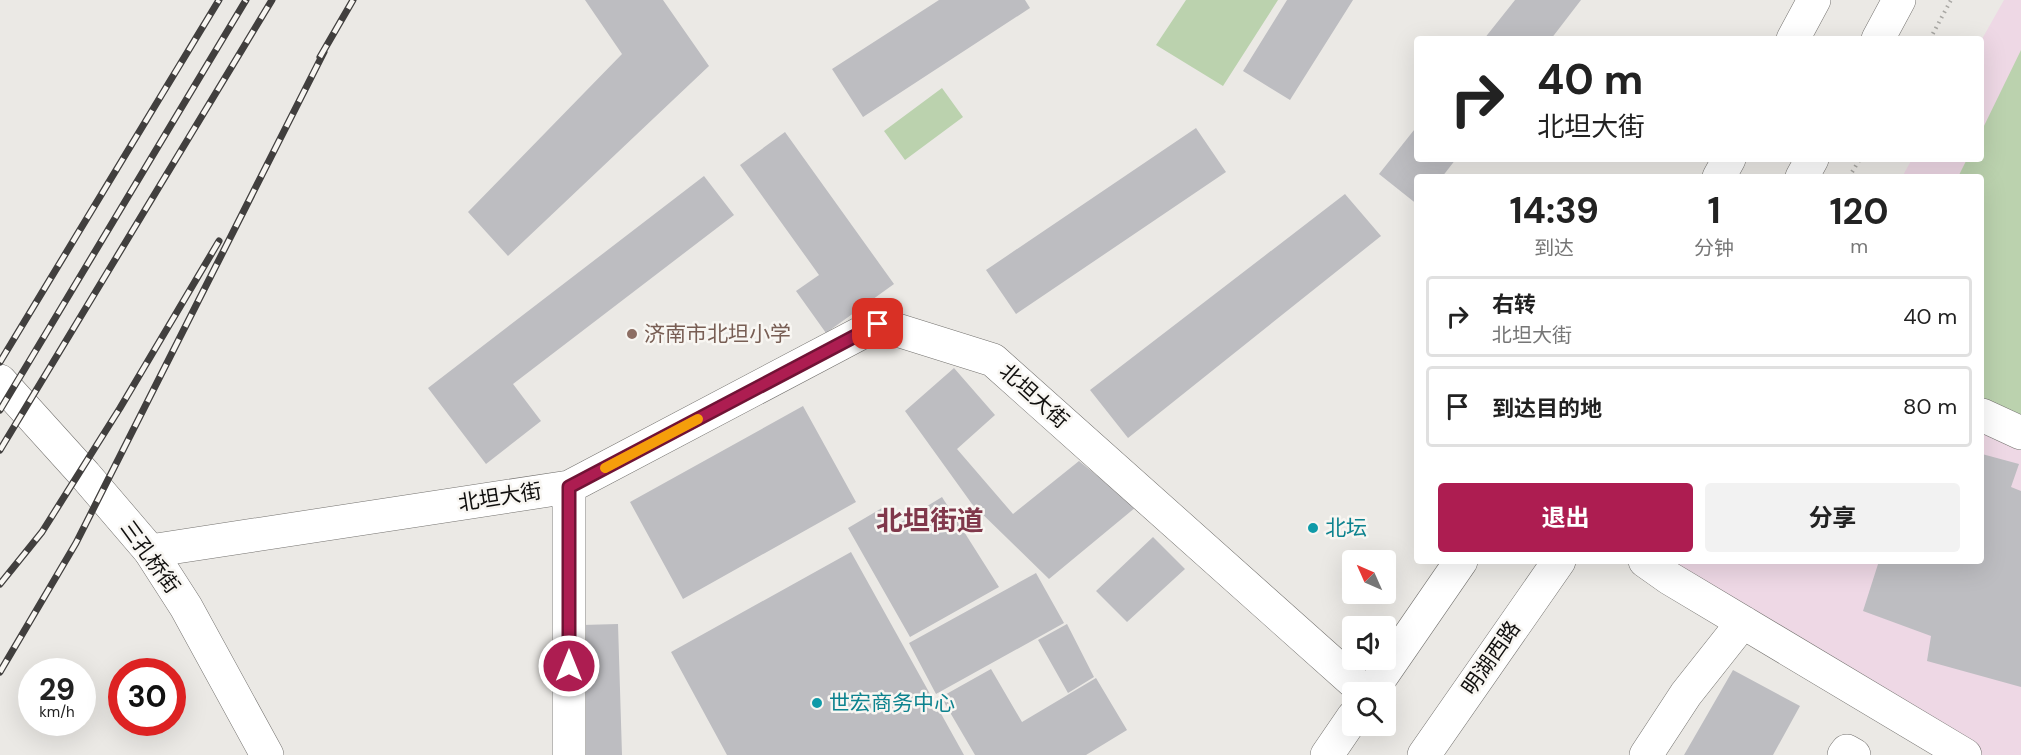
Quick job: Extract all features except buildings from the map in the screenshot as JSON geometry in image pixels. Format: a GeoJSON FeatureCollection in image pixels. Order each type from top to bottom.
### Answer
{"type":"FeatureCollection","features":[{"type":"Feature","properties":{"kind":"street"},"geometry":{"type":"LineString","coordinates":[[1795,36],[1814,0]]}},
{"type":"Feature","properties":{"kind":"street"},"geometry":{"type":"LineString","coordinates":[[1880,36],[1899,0]]}},
{"type":"Feature","properties":{"kind":"street","name":"北坦大街"},"geometry":{"type":"LineString","coordinates":[[150,551],[569,487],[878,324],[993,360],[1356,682]]}},
{"type":"Feature","properties":{"kind":"street","name":"三孔桥街"},"geometry":{"type":"LineString","coordinates":[[0,381],[150,551],[186,607],[267,755]]}},
{"type":"Feature","properties":{"kind":"street"},"geometry":{"type":"LineString","coordinates":[[1984,416],[2021,433]]}},
{"type":"Feature","properties":{"kind":"street"},"geometry":{"type":"LineString","coordinates":[[569,487],[569,755]]}},
{"type":"Feature","properties":{"kind":"street"},"geometry":{"type":"LineString","coordinates":[[1376,682],[1459,564]]}},
{"type":"Feature","properties":{"kind":"street","name":"明湖西路"},"geometry":{"type":"LineString","coordinates":[[1424,755],[1557,564]]}},
{"type":"Feature","properties":{"kind":"street"},"geometry":{"type":"LineString","coordinates":[[1649,564],[1965,755]]}},
{"type":"Feature","properties":{"kind":"street"},"geometry":{"type":"LineString","coordinates":[[1646,755],[1686,694],[1743,622]]}},
{"type":"Feature","properties":{"kind":"street"},"geometry":{"type":"LineString","coordinates":[[1327,755],[1342,733]]}},
{"type":"Feature","properties":{"kind":"street"},"geometry":{"type":"LineString","coordinates":[[1844,755],[1847,751],[1854,755]]}},
{"type":"Feature","properties":{"kind":"path"},"geometry":{"type":"LineString","coordinates":[[1932,36],[1951,0]]}},
{"type":"Feature","properties":{"kind":"shaded area"},"geometry":{"type":"Polygon","coordinates":[[[2004,0],[2021,0],[2021,755],[1965,755],[1669,578],[1677,564],[1984,564],[1984,174],[1904,174],[1910,162],[1984,162],[1984,36],[2004,0]]]}},
{"type":"Feature","properties":{"kind":"green space"},"geometry":{"type":"Polygon","coordinates":[[[1186,0],[1278,0],[1223,86],[1156,45],[1186,0]]]}},
{"type":"Feature","properties":{"kind":"green space"},"geometry":{"type":"Polygon","coordinates":[[[2021,50],[2021,433],[1984,416],[1984,174],[1960,174],[1966,162],[1984,162],[1984,126],[2021,50]]]}},
{"type":"Feature","properties":{"kind":"green space"},"geometry":{"type":"Polygon","coordinates":[[[942,88],[963,117],[905,160],[884,131],[942,88]]]}},
{"type":"Feature","properties":{"kind":"railway"},"geometry":{"type":"LineString","coordinates":[[0,362],[219,0]]}},
{"type":"Feature","properties":{"kind":"railway"},"geometry":{"type":"LineString","coordinates":[[0,410],[246,0]]}},
{"type":"Feature","properties":{"kind":"railway"},"geometry":{"type":"LineString","coordinates":[[0,450],[272,0]]}},
{"type":"Feature","properties":{"kind":"railway"},"geometry":{"type":"LineString","coordinates":[[320,57],[353,0]]}},
{"type":"Feature","properties":{"kind":"railway"},"geometry":{"type":"LineString","coordinates":[[0,672],[76,543],[324,52]]}},
{"type":"Feature","properties":{"kind":"railway"},"geometry":{"type":"LineString","coordinates":[[0,584],[42,532],[120,408],[219,241]]}},
{"type":"Feature","properties":{"kind":"slow traffic"},"geometry":{"type":"LineString","coordinates":[[605,468],[698,419]]}},
{"type":"Feature","properties":{"kind":"place","name":"济南市北坦小学"},"geometry":{"type":"Point","coordinates":[632,334]}},
{"type":"Feature","properties":{"kind":"place","name":"北坛"},"geometry":{"type":"Point","coordinates":[1313,528]}},
{"type":"Feature","properties":{"kind":"place","name":"世宏商务中心"},"geometry":{"type":"Point","coordinates":[817,703]}},
{"type":"Feature","properties":{"kind":"district","name":"北坦街道"},"geometry":{"type":"Point","coordinates":[930,521]}},
{"type":"Feature","properties":{"kind":"route"},"geometry":{"type":"LineString","coordinates":[[569,666],[569,487],[878,324]]}}]}
